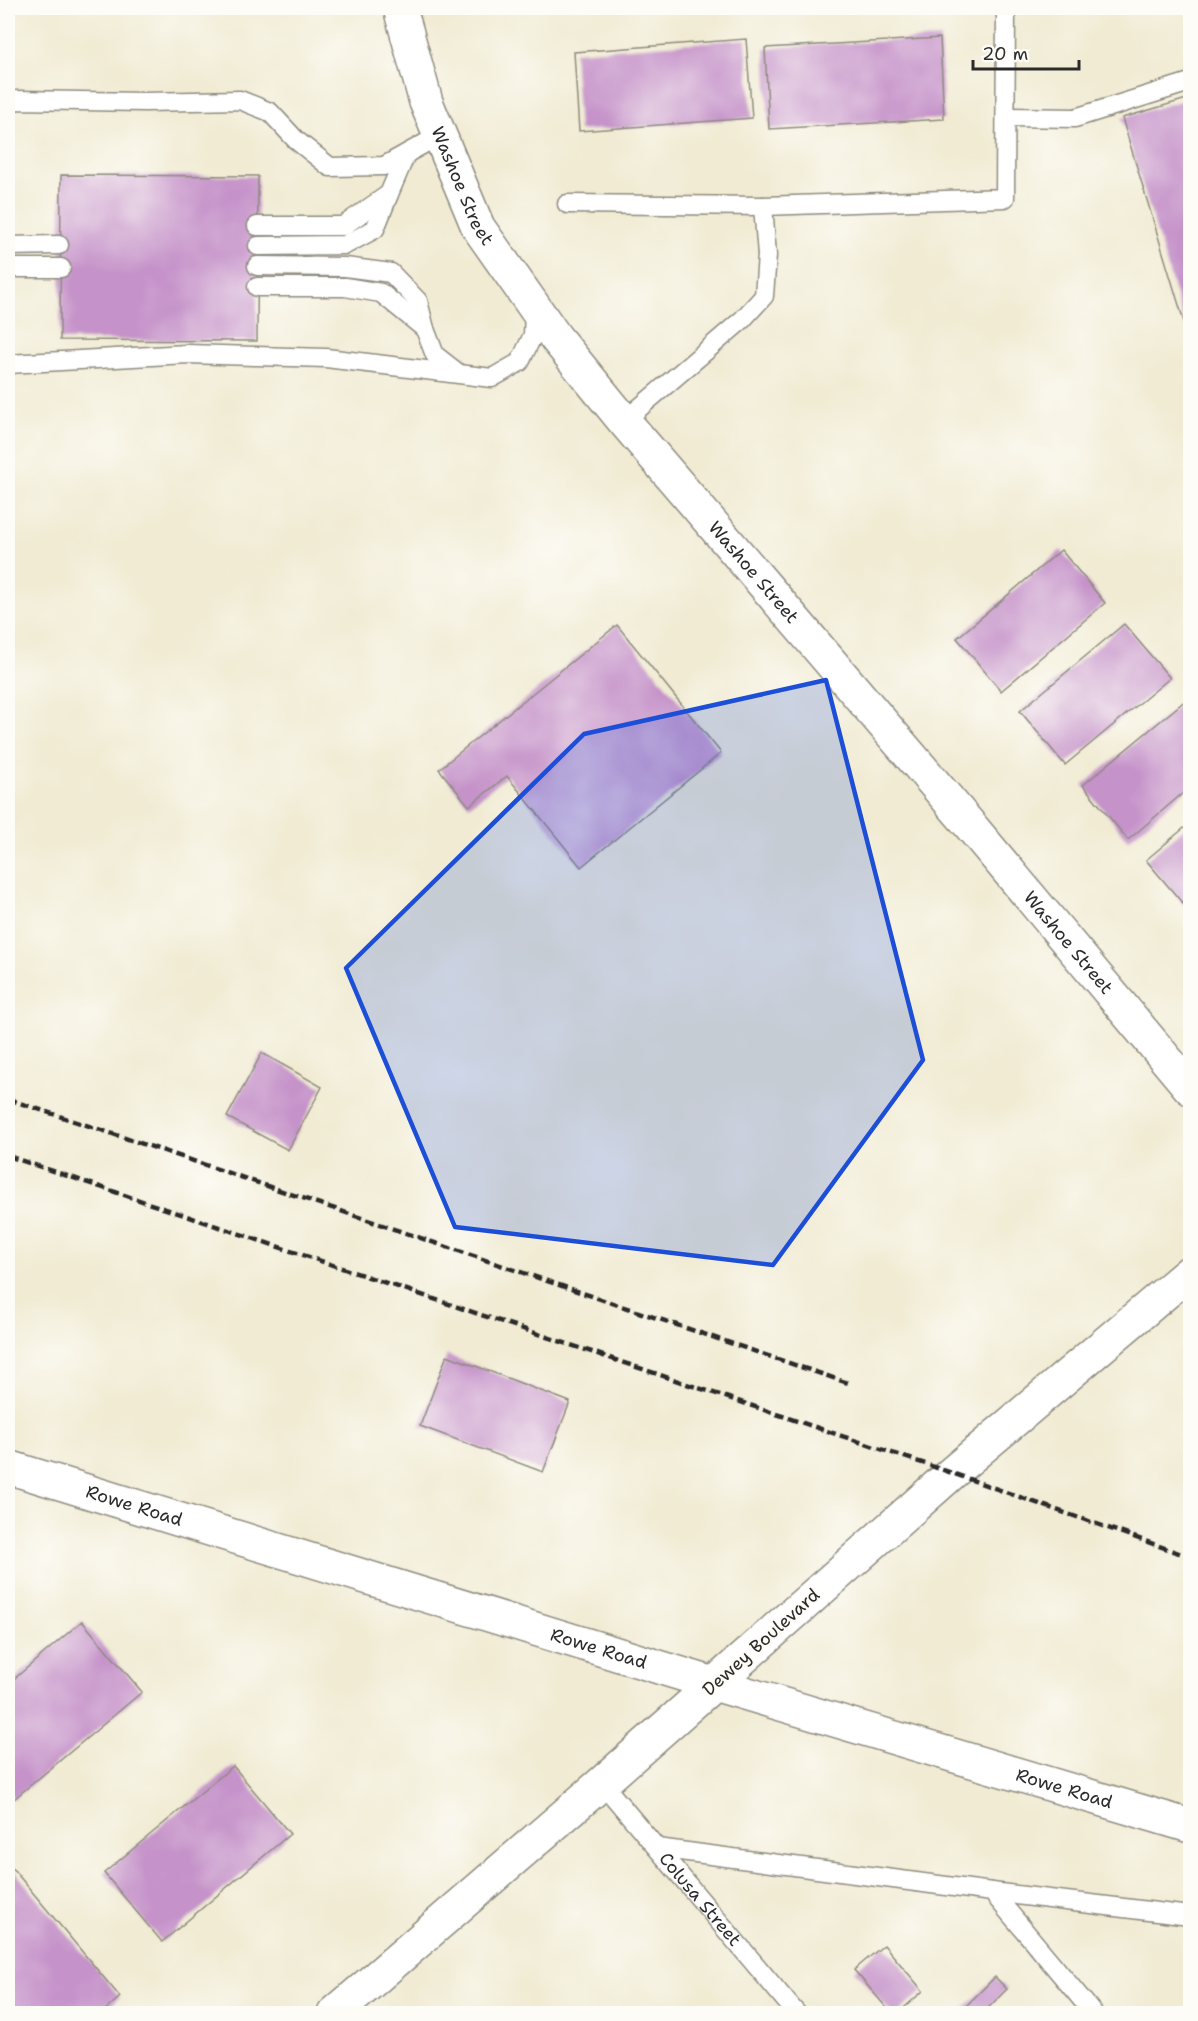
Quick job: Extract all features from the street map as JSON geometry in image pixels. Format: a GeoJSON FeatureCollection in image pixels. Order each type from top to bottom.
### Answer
{"type":"FeatureCollection","features":[{"type":"Feature","properties":{"kind":"street","name":"Washoe Street"},"geometry":{"type":"LineString","coordinates":[[400,8],[426,102],[478,227],[556,338],[1191,1088]]}},
{"type":"Feature","properties":{"kind":"street","name":"Dewey Boulevard"},"geometry":{"type":"LineString","coordinates":[[334,2013],[602,1783],[952,1473],[1191,1272]]}},
{"type":"Feature","properties":{"kind":"street","name":"Rowe Road"},"geometry":{"type":"LineString","coordinates":[[8,1467],[714,1684],[1191,1826]]}},
{"type":"Feature","properties":{"kind":"lane"},"geometry":{"type":"LineString","coordinates":[[567,204],[763,206],[1005,198],[1006,8]]}},
{"type":"Feature","properties":{"kind":"lane"},"geometry":{"type":"LineString","coordinates":[[1006,117],[1075,118],[1191,82]]}},
{"type":"Feature","properties":{"kind":"lane"},"geometry":{"type":"LineString","coordinates":[[8,103],[17,100],[145,102],[240,100],[270,112],[296,140],[330,167],[384,166],[440,135]]}},
{"type":"Feature","properties":{"kind":"lane"},"geometry":{"type":"LineString","coordinates":[[258,246],[345,245],[375,229],[406,154]]}},
{"type":"Feature","properties":{"kind":"lane"},"geometry":{"type":"LineString","coordinates":[[258,226],[343,226],[390,194]]}},
{"type":"Feature","properties":{"kind":"lane"},"geometry":{"type":"LineString","coordinates":[[624,421],[742,320],[764,296],[767,255],[763,206]]}},
{"type":"Feature","properties":{"kind":"lane"},"geometry":{"type":"LineString","coordinates":[[8,246],[59,245]]}},
{"type":"Feature","properties":{"kind":"lane"},"geometry":{"type":"LineString","coordinates":[[257,266],[345,267],[392,273],[418,301],[435,355],[460,375]]}},
{"type":"Feature","properties":{"kind":"lane"},"geometry":{"type":"LineString","coordinates":[[8,268],[61,268]]}},
{"type":"Feature","properties":{"kind":"lane"},"geometry":{"type":"LineString","coordinates":[[257,287],[345,287],[381,293],[425,329]]}},
{"type":"Feature","properties":{"kind":"lane"},"geometry":{"type":"LineString","coordinates":[[8,364],[187,354],[326,358],[492,378],[520,362],[533,335],[534,307]]}},
{"type":"Feature","properties":{"kind":"lane","name":"Colusa Street"},"geometry":{"type":"LineString","coordinates":[[602,1783],[797,2013]]}},
{"type":"Feature","properties":{"kind":"lane"},"geometry":{"type":"LineString","coordinates":[[657,1848],[1191,1917]]}},
{"type":"Feature","properties":{"kind":"lane"},"geometry":{"type":"LineString","coordinates":[[992,1892],[1094,2013]]}},
{"type":"Feature","properties":{"kind":"highlighted area"},"geometry":{"type":"Polygon","coordinates":[[[826,680],[923,1060],[773,1265],[455,1227],[346,968],[584,734],[826,680]]]}},
{"type":"Feature","properties":{"kind":"building"},"geometry":{"type":"Polygon","coordinates":[[[940,38],[944,119],[769,129],[765,48],[940,38]]]}},
{"type":"Feature","properties":{"kind":"building"},"geometry":{"type":"Polygon","coordinates":[[[746,39],[752,118],[579,131],[574,52],[746,39]]]}},
{"type":"Feature","properties":{"kind":"building"},"geometry":{"type":"Polygon","coordinates":[[[1190,98],[1190,324],[1185,325],[1122,118],[1190,98]]]}},
{"type":"Feature","properties":{"kind":"building"},"geometry":{"type":"Polygon","coordinates":[[[61,175],[258,176],[257,341],[60,340],[61,175]]]}},
{"type":"Feature","properties":{"kind":"building"},"geometry":{"type":"Polygon","coordinates":[[[1061,550],[1105,603],[1001,691],[957,638],[1061,550]]]}},
{"type":"Feature","properties":{"kind":"building"},"geometry":{"type":"Polygon","coordinates":[[[1124,624],[1170,678],[1065,765],[1020,711],[1124,624]]]}},
{"type":"Feature","properties":{"kind":"building"},"geometry":{"type":"Polygon","coordinates":[[[617,625],[721,753],[581,867],[507,776],[469,806],[439,769],[617,625]]]}},
{"type":"Feature","properties":{"kind":"building"},"geometry":{"type":"Polygon","coordinates":[[[1187,699],[1190,703],[1190,787],[1128,840],[1083,785],[1187,699]]]}},
{"type":"Feature","properties":{"kind":"building"},"geometry":{"type":"Polygon","coordinates":[[[1190,823],[1190,912],[1146,860],[1190,823]]]}},
{"type":"Feature","properties":{"kind":"building"},"geometry":{"type":"Polygon","coordinates":[[[262,1053],[322,1087],[288,1150],[227,1117],[262,1053]]]}},
{"type":"Feature","properties":{"kind":"building"},"geometry":{"type":"Polygon","coordinates":[[[447,1355],[570,1402],[543,1472],[420,1426],[447,1355]]]}},
{"type":"Feature","properties":{"kind":"building"},"geometry":{"type":"Polygon","coordinates":[[[82,1621],[142,1692],[14,1799],[8,1791],[8,1684],[82,1621]]]}},
{"type":"Feature","properties":{"kind":"building"},"geometry":{"type":"Polygon","coordinates":[[[233,1766],[290,1834],[162,1942],[104,1873],[233,1766]]]}},
{"type":"Feature","properties":{"kind":"building"},"geometry":{"type":"Polygon","coordinates":[[[8,1863],[120,1997],[101,2014],[8,2014],[8,1863]]]}},
{"type":"Feature","properties":{"kind":"building"},"geometry":{"type":"Polygon","coordinates":[[[884,1945],[923,1991],[897,2014],[892,2014],[854,1970],[884,1945]]]}},
{"type":"Feature","properties":{"kind":"building"},"geometry":{"type":"Polygon","coordinates":[[[995,1977],[1007,1989],[982,2014],[958,2014],[995,1977]]]}},
{"type":"Feature","properties":{"kind":"railway"},"geometry":{"type":"LineString","coordinates":[[8,1099],[851,1384]]}},
{"type":"Feature","properties":{"kind":"railway"},"geometry":{"type":"LineString","coordinates":[[8,1156],[952,1473],[1190,1557]]}}]}
